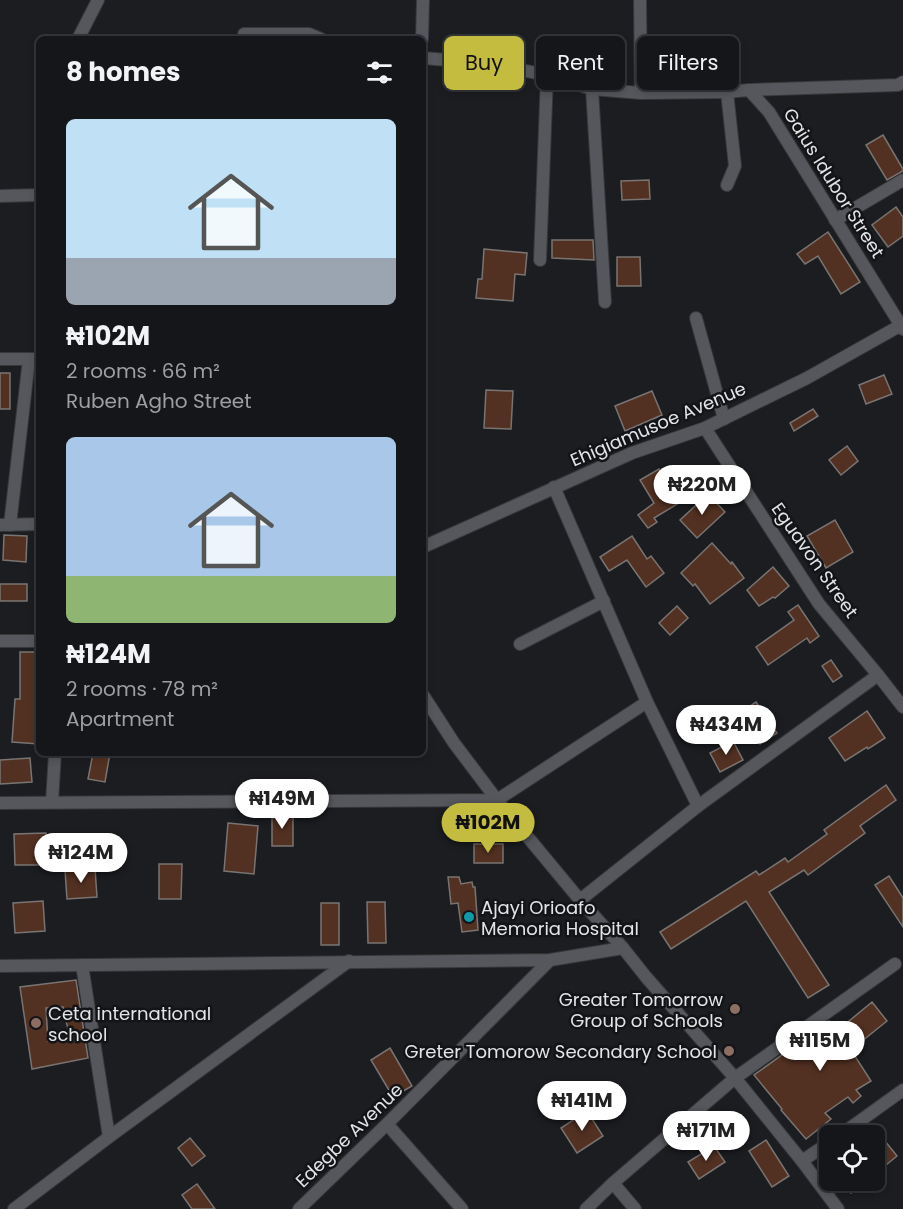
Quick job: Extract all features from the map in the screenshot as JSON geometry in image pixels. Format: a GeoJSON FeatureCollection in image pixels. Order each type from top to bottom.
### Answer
{"type":"FeatureCollection","features":[{"type":"Feature","properties":{"kind":"street"},"geometry":{"type":"LineString","coordinates":[[80,36],[98,0]]}},
{"type":"Feature","properties":{"kind":"street"},"geometry":{"type":"LineString","coordinates":[[422,36],[423,0]]}},
{"type":"Feature","properties":{"kind":"street"},"geometry":{"type":"LineString","coordinates":[[640,0],[641,93]]}},
{"type":"Feature","properties":{"kind":"street"},"geometry":{"type":"LineString","coordinates":[[244,34],[309,34],[314,36]]}},
{"type":"Feature","properties":{"kind":"street"},"geometry":{"type":"LineString","coordinates":[[426,58],[485,63],[536,73]]}},
{"type":"Feature","properties":{"kind":"street"},"geometry":{"type":"LineString","coordinates":[[604,90],[641,93],[727,92],[898,85],[903,82]]}},
{"type":"Feature","properties":{"kind":"street"},"geometry":{"type":"LineString","coordinates":[[540,260],[546,90]]}},
{"type":"Feature","properties":{"kind":"street"},"geometry":{"type":"LineString","coordinates":[[592,90],[605,302]]}},
{"type":"Feature","properties":{"kind":"street","name":"Gaius Idubor Street"},"geometry":{"type":"LineString","coordinates":[[749,90],[768,112],[902,326]]}},
{"type":"Feature","properties":{"kind":"street"},"geometry":{"type":"LineString","coordinates":[[727,92],[735,166],[727,185]]}},
{"type":"Feature","properties":{"kind":"street"},"geometry":{"type":"LineString","coordinates":[[836,220],[903,180]]}},
{"type":"Feature","properties":{"kind":"street"},"geometry":{"type":"LineString","coordinates":[[0,196],[36,195]]}},
{"type":"Feature","properties":{"kind":"street"},"geometry":{"type":"LineString","coordinates":[[696,318],[724,419]]}},
{"type":"Feature","properties":{"kind":"street","name":"Ehigiamusoe Avenue"},"geometry":{"type":"LineString","coordinates":[[426,546],[632,453],[705,428],[807,378],[902,326]]}},
{"type":"Feature","properties":{"kind":"street"},"geometry":{"type":"LineString","coordinates":[[0,359],[34,359],[5,525],[36,524]]}},
{"type":"Feature","properties":{"kind":"street","name":"Eguavon Street"},"geometry":{"type":"LineString","coordinates":[[705,428],[819,604],[903,707]]}},
{"type":"Feature","properties":{"kind":"street"},"geometry":{"type":"LineString","coordinates":[[554,487],[647,702],[698,806]]}},
{"type":"Feature","properties":{"kind":"street"},"geometry":{"type":"LineString","coordinates":[[520,644],[604,601]]}},
{"type":"Feature","properties":{"kind":"street"},"geometry":{"type":"LineString","coordinates":[[0,641],[36,641]]}},
{"type":"Feature","properties":{"kind":"street"},"geometry":{"type":"LineString","coordinates":[[580,900],[698,806],[878,675]]}},
{"type":"Feature","properties":{"kind":"street"},"geometry":{"type":"LineString","coordinates":[[426,700],[454,743],[497,800],[580,900],[735,1078],[838,1209]]}},
{"type":"Feature","properties":{"kind":"street"},"geometry":{"type":"LineString","coordinates":[[0,803],[497,800],[647,702]]}},
{"type":"Feature","properties":{"kind":"street"},"geometry":{"type":"LineString","coordinates":[[52,802],[55,756]]}},
{"type":"Feature","properties":{"kind":"street"},"geometry":{"type":"LineString","coordinates":[[0,966],[550,960],[623,948]]}},
{"type":"Feature","properties":{"kind":"street","name":"Edegbe Avenue"},"geometry":{"type":"LineString","coordinates":[[299,1209],[550,960]]}},
{"type":"Feature","properties":{"kind":"street"},"geometry":{"type":"LineString","coordinates":[[14,1209],[350,961]]}},
{"type":"Feature","properties":{"kind":"street"},"geometry":{"type":"LineString","coordinates":[[586,1209],[735,1078],[895,964]]}},
{"type":"Feature","properties":{"kind":"street"},"geometry":{"type":"LineString","coordinates":[[82,965],[109,1137]]}},
{"type":"Feature","properties":{"kind":"street"},"geometry":{"type":"LineString","coordinates":[[854,1125],[903,1090]]}},
{"type":"Feature","properties":{"kind":"street"},"geometry":{"type":"LineString","coordinates":[[387,1124],[462,1209]]}},
{"type":"Feature","properties":{"kind":"street"},"geometry":{"type":"LineString","coordinates":[[802,1161],[819,1149]]}},
{"type":"Feature","properties":{"kind":"street"},"geometry":{"type":"LineString","coordinates":[[613,1183],[635,1209]]}},
{"type":"Feature","properties":{"kind":"building"},"geometry":{"type":"Polygon","coordinates":[[[883,135],[903,169],[887,180],[866,145],[883,135]]]}},
{"type":"Feature","properties":{"kind":"building"},"geometry":{"type":"Polygon","coordinates":[[[649,180],[650,199],[622,200],[621,181],[649,180]]]}},
{"type":"Feature","properties":{"kind":"building"},"geometry":{"type":"Polygon","coordinates":[[[896,207],[903,217],[903,236],[888,247],[872,225],[896,207]]]}},
{"type":"Feature","properties":{"kind":"building"},"geometry":{"type":"Polygon","coordinates":[[[828,232],[860,282],[841,294],[818,256],[805,264],[797,254],[828,232]]]}},
{"type":"Feature","properties":{"kind":"building"},"geometry":{"type":"Polygon","coordinates":[[[552,240],[593,240],[594,260],[552,258],[552,240]]]}},
{"type":"Feature","properties":{"kind":"building"},"geometry":{"type":"Polygon","coordinates":[[[484,249],[527,253],[525,275],[515,274],[513,301],[476,298],[478,279],[482,279],[484,249]]]}},
{"type":"Feature","properties":{"kind":"building"},"geometry":{"type":"Polygon","coordinates":[[[617,257],[640,257],[641,286],[617,286],[617,257]]]}},
{"type":"Feature","properties":{"kind":"building"},"geometry":{"type":"Polygon","coordinates":[[[0,373],[10,373],[10,409],[0,409],[0,373]]]}},
{"type":"Feature","properties":{"kind":"building"},"geometry":{"type":"Polygon","coordinates":[[[884,375],[892,394],[866,404],[859,385],[884,375]]]}},
{"type":"Feature","properties":{"kind":"building"},"geometry":{"type":"Polygon","coordinates":[[[486,390],[513,391],[511,429],[484,428],[486,390]]]}},
{"type":"Feature","properties":{"kind":"building"},"geometry":{"type":"Polygon","coordinates":[[[652,391],[662,415],[625,431],[615,406],[652,391]]]}},
{"type":"Feature","properties":{"kind":"building"},"geometry":{"type":"Polygon","coordinates":[[[813,409],[818,416],[794,431],[790,423],[813,409]]]}},
{"type":"Feature","properties":{"kind":"building"},"geometry":{"type":"Polygon","coordinates":[[[847,446],[858,461],[841,475],[829,460],[847,446]]]}},
{"type":"Feature","properties":{"kind":"building"},"geometry":{"type":"Polygon","coordinates":[[[659,469],[679,503],[654,518],[657,522],[648,528],[638,515],[654,503],[640,480],[659,469]]]}},
{"type":"Feature","properties":{"kind":"building"},"geometry":{"type":"Polygon","coordinates":[[[708,494],[725,512],[697,538],[680,520],[708,494]]]}},
{"type":"Feature","properties":{"kind":"building"},"geometry":{"type":"Polygon","coordinates":[[[835,520],[853,552],[826,568],[807,536],[835,520]]]}},
{"type":"Feature","properties":{"kind":"building"},"geometry":{"type":"Polygon","coordinates":[[[4,535],[27,536],[26,562],[3,560],[4,535]]]}},
{"type":"Feature","properties":{"kind":"building"},"geometry":{"type":"Polygon","coordinates":[[[632,536],[647,559],[651,556],[664,573],[646,587],[627,560],[609,571],[600,557],[632,536]]]}},
{"type":"Feature","properties":{"kind":"building"},"geometry":{"type":"Polygon","coordinates":[[[712,543],[731,564],[732,562],[744,578],[710,604],[695,584],[693,586],[681,573],[712,543]]]}},
{"type":"Feature","properties":{"kind":"building"},"geometry":{"type":"Polygon","coordinates":[[[773,567],[789,586],[775,598],[759,606],[747,590],[773,567]]]}},
{"type":"Feature","properties":{"kind":"building"},"geometry":{"type":"Polygon","coordinates":[[[0,584],[27,584],[27,601],[0,601],[0,584]]]}},
{"type":"Feature","properties":{"kind":"building"},"geometry":{"type":"Polygon","coordinates":[[[798,605],[819,636],[810,643],[807,638],[768,665],[756,647],[794,620],[788,612],[798,605]]]}},
{"type":"Feature","properties":{"kind":"building"},"geometry":{"type":"Polygon","coordinates":[[[677,606],[688,618],[670,635],[659,623],[677,606]]]}},
{"type":"Feature","properties":{"kind":"building"},"geometry":{"type":"Polygon","coordinates":[[[20,652],[36,652],[36,744],[12,742],[15,699],[20,699],[20,652]]]}},
{"type":"Feature","properties":{"kind":"building"},"geometry":{"type":"Polygon","coordinates":[[[831,660],[842,676],[833,682],[822,666],[831,660]]]}},
{"type":"Feature","properties":{"kind":"building"},"geometry":{"type":"Polygon","coordinates":[[[756,702],[777,733],[760,744],[740,713],[756,702]]]}},
{"type":"Feature","properties":{"kind":"building"},"geometry":{"type":"Polygon","coordinates":[[[867,711],[885,738],[845,761],[829,738],[867,711]]]}},
{"type":"Feature","properties":{"kind":"building"},"geometry":{"type":"Polygon","coordinates":[[[733,741],[743,760],[720,772],[710,753],[733,741]]]}},
{"type":"Feature","properties":{"kind":"building"},"geometry":{"type":"Polygon","coordinates":[[[92,756],[109,756],[105,782],[88,779],[92,756]]]}},
{"type":"Feature","properties":{"kind":"building"},"geometry":{"type":"Polygon","coordinates":[[[30,758],[32,782],[0,784],[0,760],[30,758]]]}},
{"type":"Feature","properties":{"kind":"building"},"geometry":{"type":"Polygon","coordinates":[[[886,785],[896,800],[860,826],[865,833],[808,875],[804,870],[769,892],[829,985],[808,998],[746,901],[671,949],[660,932],[756,871],[759,875],[785,858],[788,862],[827,834],[824,830],[886,785]]]}},
{"type":"Feature","properties":{"kind":"building"},"geometry":{"type":"Polygon","coordinates":[[[272,814],[293,814],[293,846],[272,846],[272,814]]]}},
{"type":"Feature","properties":{"kind":"building"},"geometry":{"type":"Polygon","coordinates":[[[228,823],[258,826],[254,874],[224,871],[228,823]]]}},
{"type":"Feature","properties":{"kind":"building"},"geometry":{"type":"Polygon","coordinates":[[[46,833],[46,865],[15,865],[14,834],[46,833]]]}},
{"type":"Feature","properties":{"kind":"building"},"geometry":{"type":"Polygon","coordinates":[[[474,844],[503,844],[503,863],[474,863],[474,844]]]}},
{"type":"Feature","properties":{"kind":"building"},"geometry":{"type":"Polygon","coordinates":[[[159,864],[182,864],[181,899],[159,899],[159,864]]]}},
{"type":"Feature","properties":{"kind":"building"},"geometry":{"type":"Polygon","coordinates":[[[95,868],[97,897],[67,899],[65,870],[95,868]]]}},
{"type":"Feature","properties":{"kind":"building"},"geometry":{"type":"Polygon","coordinates":[[[889,876],[903,898],[903,927],[875,885],[889,876]]]}},
{"type":"Feature","properties":{"kind":"building","name":"Ajayi Orioafo Memoria Hospital"},"geometry":{"type":"Polygon","coordinates":[[[448,877],[459,877],[461,884],[472,882],[475,887],[478,930],[462,932],[458,903],[451,904],[448,877]]]}},
{"type":"Feature","properties":{"kind":"building"},"geometry":{"type":"Polygon","coordinates":[[[43,901],[45,931],[15,933],[13,903],[43,901]]]}},
{"type":"Feature","properties":{"kind":"building"},"geometry":{"type":"Polygon","coordinates":[[[367,902],[385,902],[386,943],[368,943],[367,902]]]}},
{"type":"Feature","properties":{"kind":"building"},"geometry":{"type":"Polygon","coordinates":[[[321,903],[339,903],[339,945],[321,945],[321,903]]]}},
{"type":"Feature","properties":{"kind":"building","name":"Ceta international school"},"geometry":{"type":"Polygon","coordinates":[[[76,980],[88,1058],[32,1069],[20,987],[76,980]],[[63,1007],[46,1008],[48,1041],[70,1038],[63,1007]]]}},
{"type":"Feature","properties":{"kind":"building"},"geometry":{"type":"Polygon","coordinates":[[[872,1002],[887,1021],[851,1050],[871,1081],[856,1090],[861,1096],[853,1103],[848,1097],[825,1113],[831,1119],[824,1125],[819,1125],[819,1129],[806,1139],[754,1075],[829,1021],[837,1031],[872,1002]]]}},
{"type":"Feature","properties":{"kind":"building"},"geometry":{"type":"Polygon","coordinates":[[[390,1048],[412,1086],[393,1097],[371,1060],[390,1048]]]}},
{"type":"Feature","properties":{"kind":"building"},"geometry":{"type":"Polygon","coordinates":[[[587,1111],[603,1136],[577,1153],[561,1128],[587,1111]]]}},
{"type":"Feature","properties":{"kind":"building"},"geometry":{"type":"Polygon","coordinates":[[[190,1138],[205,1156],[192,1166],[178,1148],[190,1138]]]}},
{"type":"Feature","properties":{"kind":"building"},"geometry":{"type":"Polygon","coordinates":[[[766,1140],[789,1176],[772,1187],[749,1151],[766,1140]]]}},
{"type":"Feature","properties":{"kind":"building"},"geometry":{"type":"Polygon","coordinates":[[[885,1141],[897,1156],[885,1164],[885,1141]]]}},
{"type":"Feature","properties":{"kind":"building"},"geometry":{"type":"Polygon","coordinates":[[[714,1146],[725,1162],[699,1179],[688,1162],[714,1146]]]}},
{"type":"Feature","properties":{"kind":"building"},"geometry":{"type":"Polygon","coordinates":[[[197,1184],[215,1209],[192,1209],[182,1195],[197,1184]]]}},
{"type":"Feature","properties":{"kind":"place","name":"Ajayi Orioafo Memoria Hospital"},"geometry":{"type":"Point","coordinates":[469,917]}},
{"type":"Feature","properties":{"kind":"place","name":"Greater Tomorrow Group of Schools"},"geometry":{"type":"Point","coordinates":[735,1009]}},
{"type":"Feature","properties":{"kind":"place","name":"Ceta international school"},"geometry":{"type":"Point","coordinates":[36,1023]}},
{"type":"Feature","properties":{"kind":"place","name":"Greter Tomorow Secondary School"},"geometry":{"type":"Point","coordinates":[729,1051]}}]}
